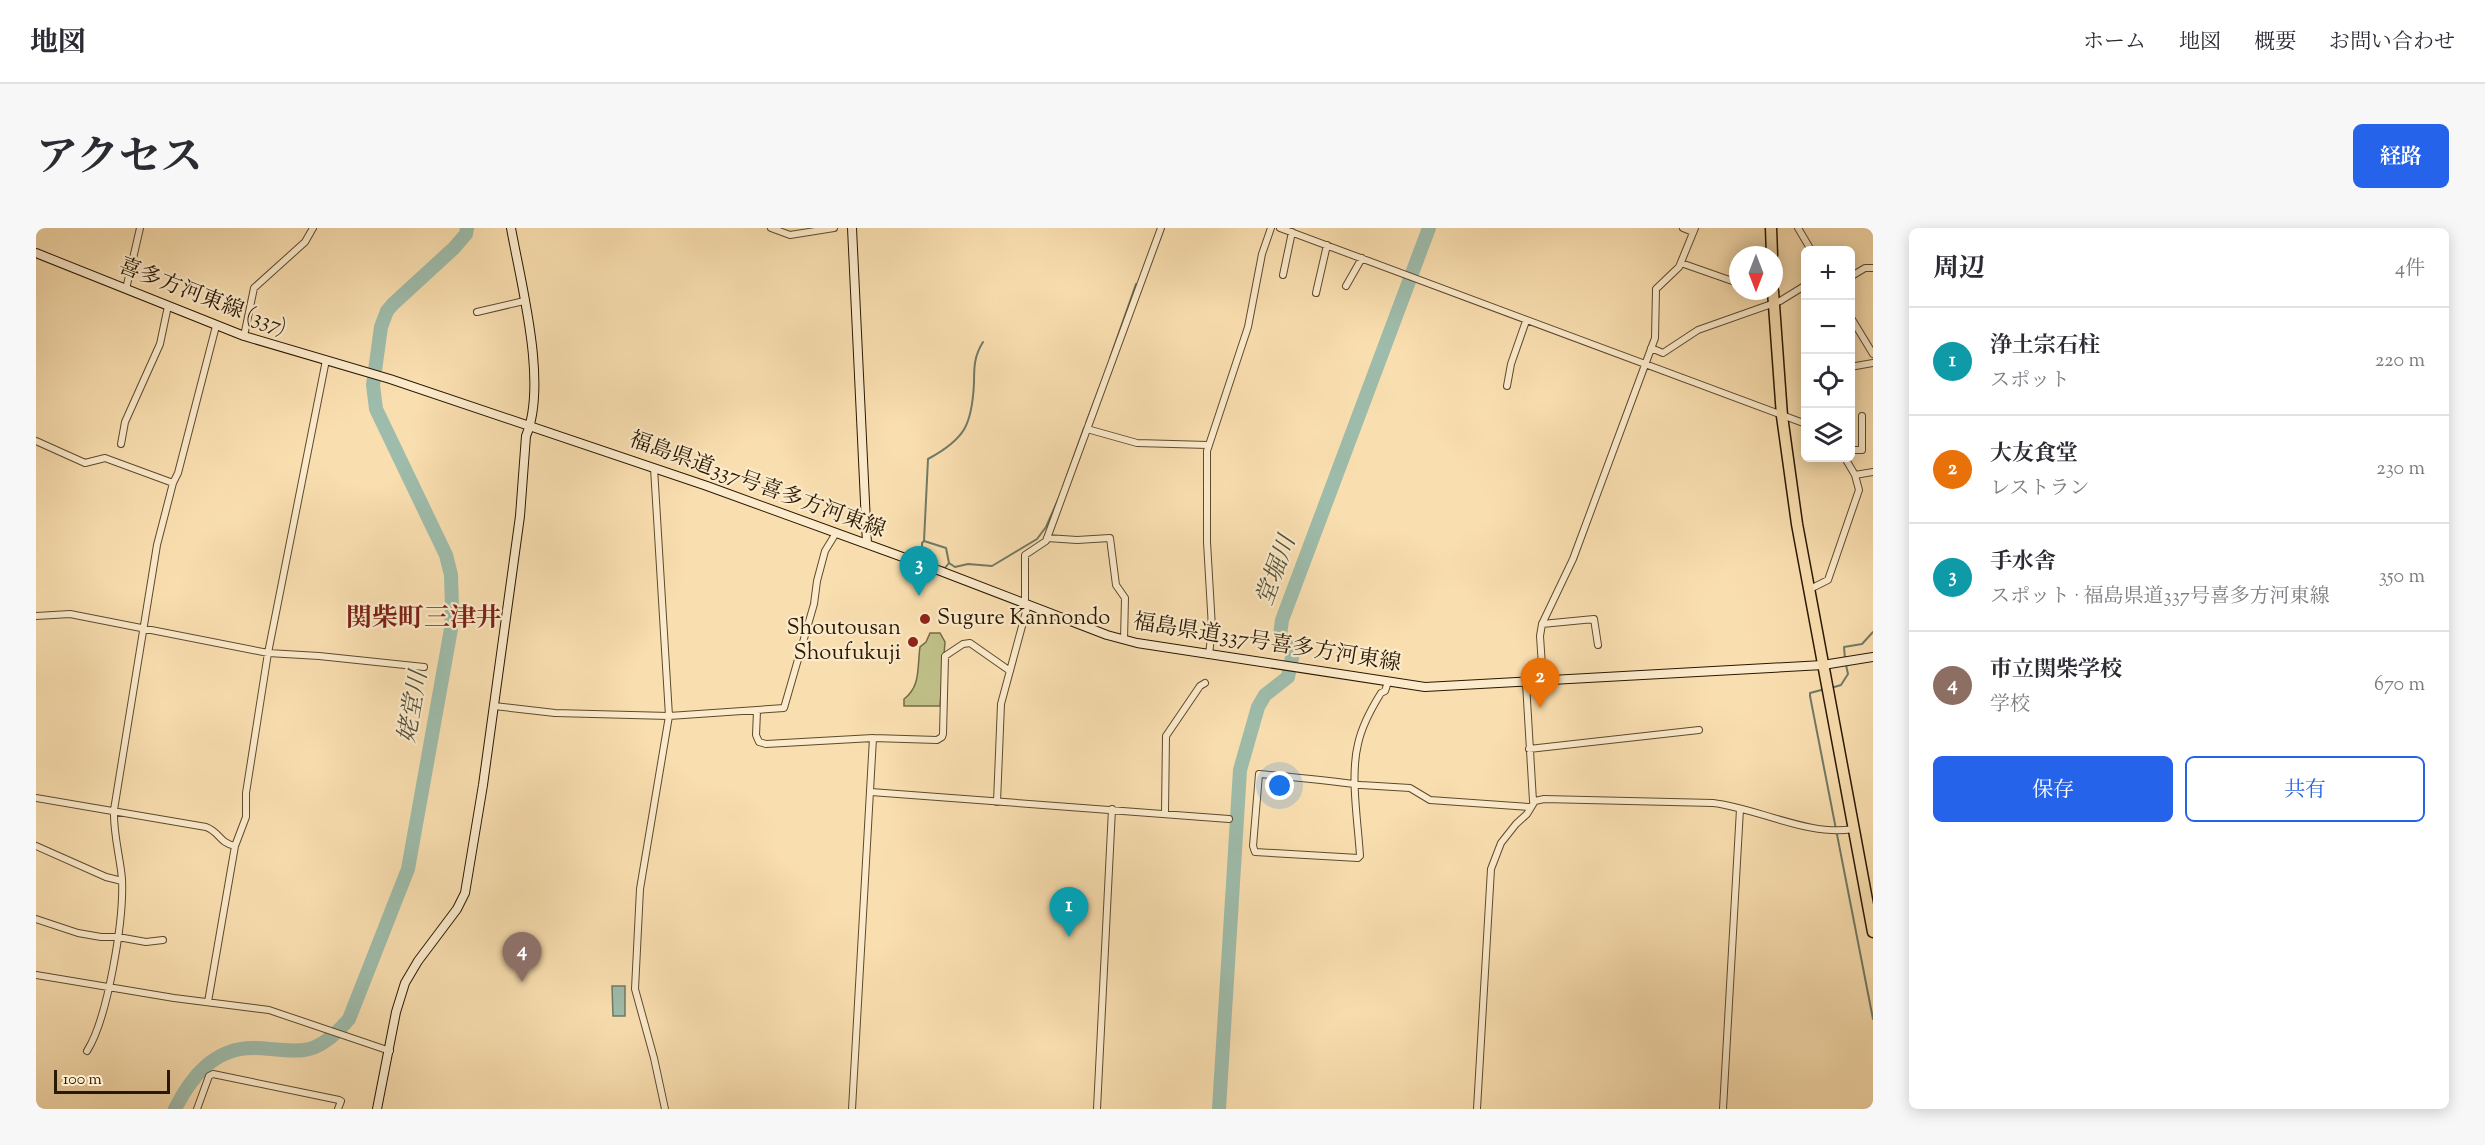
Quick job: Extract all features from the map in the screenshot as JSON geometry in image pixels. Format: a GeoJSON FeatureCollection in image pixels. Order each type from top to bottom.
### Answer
{"type":"FeatureCollection","features":[{"type":"Feature","properties":{"kind":"highway"},"geometry":{"type":"LineString","coordinates":[[1771,228],[1772,246]]}},
{"type":"Feature","properties":{"kind":"highway"},"geometry":{"type":"LineString","coordinates":[[1774,300],[1782,416],[1808,590],[1873,932]]}},
{"type":"Feature","properties":{"kind":"main road"},"geometry":{"type":"LineString","coordinates":[[377,1109],[396,1012],[405,983],[418,961],[457,909],[465,893],[494,706],[520,516],[526,436],[530,426],[533,362],[511,228]]}},
{"type":"Feature","properties":{"kind":"main road"},"geometry":{"type":"LineString","coordinates":[[852,228],[867,544]]}},
{"type":"Feature","properties":{"kind":"main road","name":"喜多方河東線 (337)"},"geometry":{"type":"LineString","coordinates":[[36,253],[244,336],[390,379]]}},
{"type":"Feature","properties":{"kind":"main road","name":"福島県道337号喜多方河東線"},"geometry":{"type":"LineString","coordinates":[[390,379],[654,468],[867,544],[1124,640],[1425,687],[1823,665],[1873,657]]}},
{"type":"Feature","properties":{"kind":"street"},"geometry":{"type":"LineString","coordinates":[[126,289],[140,228]]}},
{"type":"Feature","properties":{"kind":"street"},"geometry":{"type":"LineString","coordinates":[[244,336],[254,288],[304,242],[313,228]]}},
{"type":"Feature","properties":{"kind":"street"},"geometry":{"type":"LineString","coordinates":[[771,228],[790,235],[834,228]]}},
{"type":"Feature","properties":{"kind":"street"},"geometry":{"type":"LineString","coordinates":[[997,802],[1001,704],[1026,603],[1025,555],[1046,541],[1161,228]]}},
{"type":"Feature","properties":{"kind":"street"},"geometry":{"type":"LineString","coordinates":[[1209,655],[1212,628],[1207,542],[1208,444],[1248,327],[1262,254],[1271,228]]}},
{"type":"Feature","properties":{"kind":"street"},"geometry":{"type":"LineString","coordinates":[[1280,228],[1801,422]]}},
{"type":"Feature","properties":{"kind":"street"},"geometry":{"type":"LineString","coordinates":[[1542,681],[1540,636],[1542,624],[1573,559],[1651,348],[1656,331],[1656,289],[1681,263],[1694,230],[1683,228]]}},
{"type":"Feature","properties":{"kind":"street"},"geometry":{"type":"LineString","coordinates":[[1798,228],[1809,246]]}},
{"type":"Feature","properties":{"kind":"street"},"geometry":{"type":"LineString","coordinates":[[1283,275],[1292,232]]}},
{"type":"Feature","properties":{"kind":"street"},"geometry":{"type":"LineString","coordinates":[[1316,292],[1328,245]]}},
{"type":"Feature","properties":{"kind":"street"},"geometry":{"type":"LineString","coordinates":[[1346,286],[1362,258]]}},
{"type":"Feature","properties":{"kind":"street"},"geometry":{"type":"LineString","coordinates":[[1681,263],[1729,280]]}},
{"type":"Feature","properties":{"kind":"street"},"geometry":{"type":"LineString","coordinates":[[1855,274],[1865,268],[1873,268]]}},
{"type":"Feature","properties":{"kind":"street"},"geometry":{"type":"LineString","coordinates":[[1651,348],[1663,353],[1698,330],[1774,303],[1801,288]]}},
{"type":"Feature","properties":{"kind":"street"},"geometry":{"type":"LineString","coordinates":[[477,312],[524,301]]}},
{"type":"Feature","properties":{"kind":"street"},"geometry":{"type":"LineString","coordinates":[[121,444],[125,422],[160,344],[168,306]]}},
{"type":"Feature","properties":{"kind":"street"},"geometry":{"type":"LineString","coordinates":[[1508,386],[1511,364],[1526,321]]}},
{"type":"Feature","properties":{"kind":"street"},"geometry":{"type":"LineString","coordinates":[[1855,323],[1873,354]]}},
{"type":"Feature","properties":{"kind":"street"},"geometry":{"type":"LineString","coordinates":[[87,1051],[100,1021],[118,937],[122,881],[120,853],[114,828],[114,810],[157,545],[216,326]]}},
{"type":"Feature","properties":{"kind":"street"},"geometry":{"type":"LineString","coordinates":[[208,1002],[236,846],[246,817],[246,793],[268,653],[326,360]]}},
{"type":"Feature","properties":{"kind":"street"},"geometry":{"type":"LineString","coordinates":[[1855,366],[1873,363]]}},
{"type":"Feature","properties":{"kind":"street"},"geometry":{"type":"LineString","coordinates":[[1855,450],[1862,450],[1862,416]]}},
{"type":"Feature","properties":{"kind":"street"},"geometry":{"type":"LineString","coordinates":[[1087,429],[1137,443],[1208,444]]}},
{"type":"Feature","properties":{"kind":"street"},"geometry":{"type":"LineString","coordinates":[[36,441],[85,463],[105,458],[173,483]]}},
{"type":"Feature","properties":{"kind":"street"},"geometry":{"type":"LineString","coordinates":[[1808,590],[1828,580],[1859,490],[1855,475],[1847,462]]}},
{"type":"Feature","properties":{"kind":"street"},"geometry":{"type":"LineString","coordinates":[[654,468],[669,716],[640,889],[634,989],[654,1058],[664,1109]]}},
{"type":"Feature","properties":{"kind":"street"},"geometry":{"type":"LineString","coordinates":[[1855,475],[1873,472]]}},
{"type":"Feature","properties":{"kind":"street"},"geometry":{"type":"LineString","coordinates":[[494,706],[555,713],[669,716],[777,710],[786,705],[814,604],[825,551],[836,533]]}},
{"type":"Feature","properties":{"kind":"street"},"geometry":{"type":"LineString","coordinates":[[1047,538],[1077,540],[1110,538],[1116,585],[1125,598],[1124,640]]}},
{"type":"Feature","properties":{"kind":"street"},"geometry":{"type":"LineString","coordinates":[[36,616],[70,614],[268,653],[424,667]]}},
{"type":"Feature","properties":{"kind":"street"},"geometry":{"type":"LineString","coordinates":[[1542,624],[1594,619],[1598,645]]}},
{"type":"Feature","properties":{"kind":"street"},"geometry":{"type":"LineString","coordinates":[[757,711],[756,735],[759,742],[764,744],[873,738],[937,740],[942,737],[945,656],[963,644],[970,643],[1010,670]]}},
{"type":"Feature","properties":{"kind":"street"},"geometry":{"type":"LineString","coordinates":[[1165,813],[1166,736],[1205,682]]}},
{"type":"Feature","properties":{"kind":"street"},"geometry":{"type":"LineString","coordinates":[[1388,682],[1364,723],[1356,753],[1356,784],[1360,855],[1358,858],[1257,853],[1254,850],[1259,774],[1313,778],[1356,784],[1410,788],[1430,800],[1529,807]]}},
{"type":"Feature","properties":{"kind":"street"},"geometry":{"type":"LineString","coordinates":[[1526,683],[1529,749],[1533,801],[1535,801]]}},
{"type":"Feature","properties":{"kind":"street"},"geometry":{"type":"LineString","coordinates":[[1529,749],[1699,730]]}},
{"type":"Feature","properties":{"kind":"street"},"geometry":{"type":"LineString","coordinates":[[852,1109],[873,738]]}},
{"type":"Feature","properties":{"kind":"street"},"geometry":{"type":"LineString","coordinates":[[871,792],[1112,808],[1229,819]]}},
{"type":"Feature","properties":{"kind":"street"},"geometry":{"type":"LineString","coordinates":[[36,798],[209,827],[222,842],[236,846]]}},
{"type":"Feature","properties":{"kind":"street"},"geometry":{"type":"LineString","coordinates":[[1478,1109],[1491,869],[1501,843],[1527,814],[1529,807],[1535,801],[1544,799],[1713,803],[1831,831],[1853,830]]}},
{"type":"Feature","properties":{"kind":"street"},"geometry":{"type":"LineString","coordinates":[[1096,1109],[1112,808]]}},
{"type":"Feature","properties":{"kind":"street"},"geometry":{"type":"LineString","coordinates":[[1723,1109],[1740,809]]}},
{"type":"Feature","properties":{"kind":"street"},"geometry":{"type":"LineString","coordinates":[[36,846],[106,877],[122,881]]}},
{"type":"Feature","properties":{"kind":"street"},"geometry":{"type":"LineString","coordinates":[[36,919],[78,933],[101,937],[118,937],[146,942],[163,940]]}},
{"type":"Feature","properties":{"kind":"street"},"geometry":{"type":"LineString","coordinates":[[36,975],[269,1010],[390,1051]]}},
{"type":"Feature","properties":{"kind":"street"},"geometry":{"type":"LineString","coordinates":[[197,1109],[209,1076],[217,1074],[339,1100],[341,1101],[338,1109]]}},
{"type":"Feature","properties":{"kind":"green space"},"geometry":{"type":"Polygon","coordinates":[[[930,633],[940,633],[945,642],[940,706],[904,706],[904,699],[916,682],[920,647],[926,642],[930,633]]]}},
{"type":"Feature","properties":{"kind":"shaded area"},"geometry":{"type":"Polygon","coordinates":[[[612,986],[625,986],[625,1016],[613,1016],[612,986]]]}},
{"type":"Feature","properties":{"kind":"waterway","name":"姥堂川"},"geometry":{"type":"LineString","coordinates":[[175,1109],[188,1086],[205,1066],[227,1053],[253,1048],[291,1051],[311,1049],[329,1039],[340,1029],[349,1019],[408,869],[451,629],[451,575],[446,555],[376,409],[373,385],[381,327],[387,311],[454,248],[466,234],[467,228]]}},
{"type":"Feature","properties":{"kind":"waterway","name":"堂堀川"},"geometry":{"type":"LineString","coordinates":[[1219,1109],[1240,770],[1258,707],[1265,695],[1288,677],[1293,653],[1280,635],[1282,620],[1429,228]]}},
{"type":"Feature","properties":{"kind":"waterway"},"geometry":{"type":"LineString","coordinates":[[1110,358],[1136,284]]}},
{"type":"Feature","properties":{"kind":"waterway"},"geometry":{"type":"LineString","coordinates":[[924,541],[928,459],[951,445],[964,429],[973,398],[975,362],[983,342]]}},
{"type":"Feature","properties":{"kind":"waterway"},"geometry":{"type":"LineString","coordinates":[[1086,423],[1099,389]]}},
{"type":"Feature","properties":{"kind":"waterway"},"geometry":{"type":"LineString","coordinates":[[1063,487],[1084,428]]}},
{"type":"Feature","properties":{"kind":"waterway"},"geometry":{"type":"LineString","coordinates":[[922,561],[924,541],[946,548],[949,563],[955,567],[968,564],[992,566],[1037,539],[1046,527],[1061,493]]}},
{"type":"Feature","properties":{"kind":"waterway"},"geometry":{"type":"LineString","coordinates":[[940,567],[945,568],[949,563]]}},
{"type":"Feature","properties":{"kind":"waterway"},"geometry":{"type":"LineString","coordinates":[[1845,659],[1844,647],[1862,644],[1873,632]]}},
{"type":"Feature","properties":{"kind":"waterway"},"geometry":{"type":"LineString","coordinates":[[1831,688],[1841,685],[1848,674],[1846,665]]}},
{"type":"Feature","properties":{"kind":"waterway"},"geometry":{"type":"LineString","coordinates":[[1825,689],[1810,693],[1810,696],[1873,1019]]}},
{"type":"Feature","properties":{"kind":"place","name":"手水舎"},"geometry":{"type":"Point","coordinates":[919,596]}},
{"type":"Feature","properties":{"kind":"place","name":"Sugure Kannondo"},"geometry":{"type":"Point","coordinates":[925,619]}},
{"type":"Feature","properties":{"kind":"place","name":"Shoutousan Shoufukuji"},"geometry":{"type":"Point","coordinates":[913,642]}},
{"type":"Feature","properties":{"kind":"place","name":"大友食堂"},"geometry":{"type":"Point","coordinates":[1540,708]}},
{"type":"Feature","properties":{"kind":"place","name":"浄土宗石柱"},"geometry":{"type":"Point","coordinates":[1069,937]}},
{"type":"Feature","properties":{"kind":"place","name":"市立関柴学校"},"geometry":{"type":"Point","coordinates":[522,982]}},
{"type":"Feature","properties":{"kind":"district","name":"関柴町三津井"},"geometry":{"type":"Point","coordinates":[424,619]}}]}
